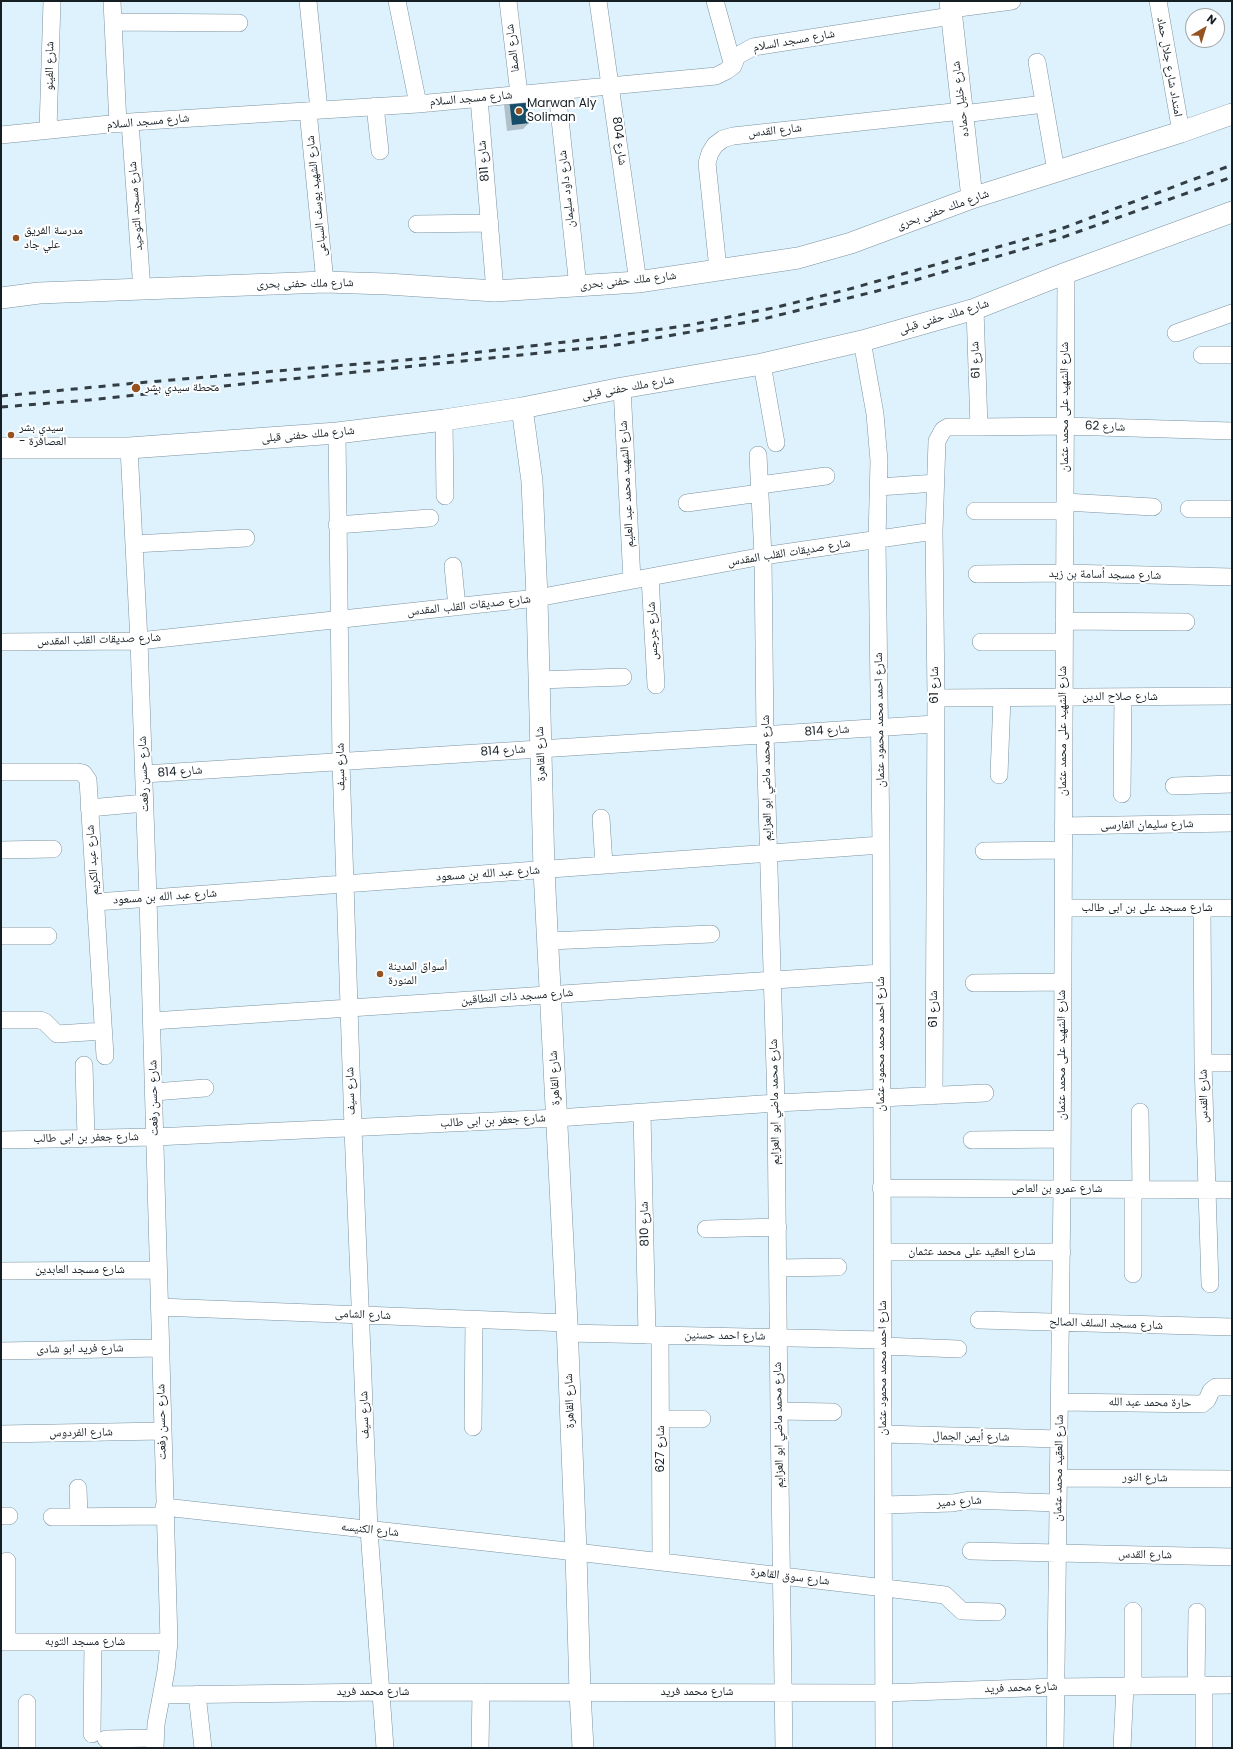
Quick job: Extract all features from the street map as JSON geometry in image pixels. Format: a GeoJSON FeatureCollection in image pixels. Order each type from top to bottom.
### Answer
{"type":"FeatureCollection","features":[{"type":"Feature","properties":{"kind":"street","name":"شارع الفينو"},"geometry":{"type":"LineString","coordinates":[[48,130],[52,1]]}},
{"type":"Feature","properties":{"kind":"street","name":"شارع مسجد التوحيد"},"geometry":{"type":"LineString","coordinates":[[112,1],[142,290]]}},
{"type":"Feature","properties":{"kind":"street","name":"شارع الشهيد يوسف السباعى"},"geometry":{"type":"LineString","coordinates":[[308,1],[325,282]]}},
{"type":"Feature","properties":{"kind":"street"},"geometry":{"type":"LineString","coordinates":[[397,1],[418,104]]}},
{"type":"Feature","properties":{"kind":"street","name":"شارع الصفا"},"geometry":{"type":"LineString","coordinates":[[508,1],[519,94]]}},
{"type":"Feature","properties":{"kind":"street","name":"شارع 804"},"geometry":{"type":"LineString","coordinates":[[598,1],[638,282]]}},
{"type":"Feature","properties":{"kind":"street"},"geometry":{"type":"LineString","coordinates":[[715,1],[733,66]]}},
{"type":"Feature","properties":{"kind":"street","name":"شارع مسجد السلام"},"geometry":{"type":"LineString","coordinates":[[1,135],[124,123],[418,104],[716,76],[726,72],[733,66],[737,56],[753,47],[951,8],[1012,1]]}},
{"type":"Feature","properties":{"kind":"street","name":"امتداد شارع جلال حماد"},"geometry":{"type":"LineString","coordinates":[[1158,1],[1181,132]]}},
{"type":"Feature","properties":{"kind":"street","name":"شارع خليل حماده"},"geometry":{"type":"LineString","coordinates":[[951,8],[972,198]]}},
{"type":"Feature","properties":{"kind":"street"},"geometry":{"type":"LineString","coordinates":[[113,22],[239,23]]}},
{"type":"Feature","properties":{"kind":"street"},"geometry":{"type":"LineString","coordinates":[[1037,62],[1056,171]]}},
{"type":"Feature","properties":{"kind":"street","name":"شارع داود سليمان"},"geometry":{"type":"LineString","coordinates":[[557,91],[578,287]]}},
{"type":"Feature","properties":{"kind":"street","name":"شارع 811"},"geometry":{"type":"LineString","coordinates":[[479,98],[495,291]]}},
{"type":"Feature","properties":{"kind":"street","name":"شارع القدس"},"geometry":{"type":"LineString","coordinates":[[718,269],[708,163],[710,153],[715,144],[723,139],[733,136],[1044,104]]}},
{"type":"Feature","properties":{"kind":"street"},"geometry":{"type":"LineString","coordinates":[[375,106],[380,151]]}},
{"type":"Feature","properties":{"kind":"street","name":"شارع ملك حفنى بحرى"},"geometry":{"type":"LineString","coordinates":[[1,298],[39,293],[325,282],[387,284],[495,291],[578,287],[638,282],[806,256],[858,241],[972,198],[1181,132],[1232,114]]}},
{"type":"Feature","properties":{"kind":"street","name":"شارع ملك حفنى قبلى"},"geometry":{"type":"LineString","coordinates":[[1,448],[129,448],[337,433],[444,420],[522,408],[622,388],[762,364],[862,341],[975,309],[1066,273],[1232,212]]}},
{"type":"Feature","properties":{"kind":"street"},"geometry":{"type":"LineString","coordinates":[[417,224],[490,223]]}},
{"type":"Feature","properties":{"kind":"street","name":"شارع الشهيد على محمد عثمان"},"geometry":{"type":"LineString","coordinates":[[1062,1189],[1066,273]]}},
{"type":"Feature","properties":{"kind":"street","name":"شارع 61"},"geometry":{"type":"LineString","coordinates":[[934,1096],[936,698],[934,531],[937,441],[939,435],[948,427],[979,427],[975,309]]}},
{"type":"Feature","properties":{"kind":"street"},"geometry":{"type":"LineString","coordinates":[[1176,333],[1232,313]]}},
{"type":"Feature","properties":{"kind":"street","name":"شارع احمد محمد محمود عثمان"},"geometry":{"type":"LineString","coordinates":[[862,341],[876,426],[879,487],[877,539],[881,845],[884,1748]]}},
{"type":"Feature","properties":{"kind":"street"},"geometry":{"type":"LineString","coordinates":[[1202,355],[1232,355]]}},
{"type":"Feature","properties":{"kind":"street"},"geometry":{"type":"LineString","coordinates":[[762,364],[776,443]]}},
{"type":"Feature","properties":{"kind":"street","name":"شارع الشهيد محمد عبد العليم"},"geometry":{"type":"LineString","coordinates":[[622,388],[632,580]]}},
{"type":"Feature","properties":{"kind":"street","name":"شارع القاهرة"},"geometry":{"type":"LineString","coordinates":[[522,408],[532,481],[537,598],[544,870],[549,941],[567,1328],[580,1692],[584,1748]]}},
{"type":"Feature","properties":{"kind":"street"},"geometry":{"type":"LineString","coordinates":[[444,420],[445,496]]}},
{"type":"Feature","properties":{"kind":"street","name":"شارع 62"},"geometry":{"type":"LineString","coordinates":[[979,427],[1065,426],[1232,431]]}},
{"type":"Feature","properties":{"kind":"street","name":"شارع سيف"},"geometry":{"type":"LineString","coordinates":[[337,433],[338,620],[344,884],[362,1315],[369,1530],[385,1748]]}},
{"type":"Feature","properties":{"kind":"street","name":"شارع حسن رفعت"},"geometry":{"type":"LineString","coordinates":[[129,448],[139,641],[145,803],[168,1642],[155,1743]]}},
{"type":"Feature","properties":{"kind":"street","name":"شارع محمد ماضي ابو العزايم"},"geometry":{"type":"LineString","coordinates":[[758,455],[763,556],[765,735],[776,1103],[784,1748]]}},
{"type":"Feature","properties":{"kind":"street"},"geometry":{"type":"LineString","coordinates":[[687,503],[826,476]]}},
{"type":"Feature","properties":{"kind":"street"},"geometry":{"type":"LineString","coordinates":[[879,487],[936,483]]}},
{"type":"Feature","properties":{"kind":"street"},"geometry":{"type":"LineString","coordinates":[[975,511],[1065,507],[1153,507]]}},
{"type":"Feature","properties":{"kind":"street"},"geometry":{"type":"LineString","coordinates":[[1189,509],[1232,509]]}},
{"type":"Feature","properties":{"kind":"street"},"geometry":{"type":"LineString","coordinates":[[337,525],[430,518]]}},
{"type":"Feature","properties":{"kind":"street","name":"شارع صديقات القلب المقدس"},"geometry":{"type":"LineString","coordinates":[[1,642],[139,641],[537,598],[763,556],[934,531]]}},
{"type":"Feature","properties":{"kind":"street"},"geometry":{"type":"LineString","coordinates":[[134,544],[246,538]]}},
{"type":"Feature","properties":{"kind":"street"},"geometry":{"type":"LineString","coordinates":[[453,566],[457,607]]}},
{"type":"Feature","properties":{"kind":"street","name":"شارع مسجد أسامة بن زيد"},"geometry":{"type":"LineString","coordinates":[[978,574],[1064,574],[1232,578]]}},
{"type":"Feature","properties":{"kind":"street","name":"شارع جرجس"},"geometry":{"type":"LineString","coordinates":[[650,577],[656,685]]}},
{"type":"Feature","properties":{"kind":"street"},"geometry":{"type":"LineString","coordinates":[[1064,621],[1186,622]]}},
{"type":"Feature","properties":{"kind":"street"},"geometry":{"type":"LineString","coordinates":[[981,642],[1064,642]]}},
{"type":"Feature","properties":{"kind":"street"},"geometry":{"type":"LineString","coordinates":[[539,680],[623,677]]}},
{"type":"Feature","properties":{"kind":"street","name":"شارع صلاح الدين"},"geometry":{"type":"LineString","coordinates":[[936,698],[1232,696]]}},
{"type":"Feature","properties":{"kind":"street"},"geometry":{"type":"LineString","coordinates":[[1122,794],[1123,697]]}},
{"type":"Feature","properties":{"kind":"street"},"geometry":{"type":"LineString","coordinates":[[1000,775],[1002,698]]}},
{"type":"Feature","properties":{"kind":"street","name":"شارع 814"},"geometry":{"type":"LineString","coordinates":[[144,774],[935,724]]}},
{"type":"Feature","properties":{"kind":"street","name":"شارع عبد الكريم"},"geometry":{"type":"LineString","coordinates":[[1,772],[83,773],[88,780],[105,1056]]}},
{"type":"Feature","properties":{"kind":"street"},"geometry":{"type":"LineString","coordinates":[[1174,786],[1232,784]]}},
{"type":"Feature","properties":{"kind":"street"},"geometry":{"type":"LineString","coordinates":[[90,808],[145,803]]}},
{"type":"Feature","properties":{"kind":"street"},"geometry":{"type":"LineString","coordinates":[[601,818],[604,865]]}},
{"type":"Feature","properties":{"kind":"street","name":"شارع سليمان الفارسى"},"geometry":{"type":"LineString","coordinates":[[1063,826],[1232,824]]}},
{"type":"Feature","properties":{"kind":"street","name":"شارع عبد الله بن مسعود"},"geometry":{"type":"LineString","coordinates":[[96,902],[881,845]]}},
{"type":"Feature","properties":{"kind":"street"},"geometry":{"type":"LineString","coordinates":[[1,850],[53,849]]}},
{"type":"Feature","properties":{"kind":"street"},"geometry":{"type":"LineString","coordinates":[[984,851],[1063,850]]}},
{"type":"Feature","properties":{"kind":"street","name":"شارع مسجد على بن ابى طالب"},"geometry":{"type":"LineString","coordinates":[[1063,908],[1232,908]]}},
{"type":"Feature","properties":{"kind":"street","name":"شارع القدس"},"geometry":{"type":"LineString","coordinates":[[1202,908],[1203,1063],[1210,1284]]}},
{"type":"Feature","properties":{"kind":"street"},"geometry":{"type":"LineString","coordinates":[[549,941],[711,934]]}},
{"type":"Feature","properties":{"kind":"street"},"geometry":{"type":"LineString","coordinates":[[1,936],[48,936]]}},
{"type":"Feature","properties":{"kind":"street","name":"شارع مسجد ذات النطاقين"},"geometry":{"type":"LineString","coordinates":[[152,1022],[881,973]]}},
{"type":"Feature","properties":{"kind":"street"},"geometry":{"type":"LineString","coordinates":[[974,983],[1062,982]]}},
{"type":"Feature","properties":{"kind":"street"},"geometry":{"type":"LineString","coordinates":[[1,1020],[40,1020],[45,1022],[57,1034],[103,1031]]}},
{"type":"Feature","properties":{"kind":"street"},"geometry":{"type":"LineString","coordinates":[[1203,1063],[1232,1063]]}},
{"type":"Feature","properties":{"kind":"street"},"geometry":{"type":"LineString","coordinates":[[84,1065],[86,1138]]}},
{"type":"Feature","properties":{"kind":"street"},"geometry":{"type":"LineString","coordinates":[[154,1092],[205,1088]]}},
{"type":"Feature","properties":{"kind":"street","name":"شارع جعفر بن ابى طالب"},"geometry":{"type":"LineString","coordinates":[[1,1140],[155,1137],[353,1128],[642,1113],[776,1103],[985,1093]]}},
{"type":"Feature","properties":{"kind":"street"},"geometry":{"type":"LineString","coordinates":[[1133,1274],[1140,1112]]}},
{"type":"Feature","properties":{"kind":"street","name":"شارع 810"},"geometry":{"type":"LineString","coordinates":[[642,1113],[654,1335]]}},
{"type":"Feature","properties":{"kind":"street"},"geometry":{"type":"LineString","coordinates":[[972,1140],[1062,1139]]}},
{"type":"Feature","properties":{"kind":"street","name":"شارع عمرو بن العاص"},"geometry":{"type":"LineString","coordinates":[[881,1188],[1232,1190]]}},
{"type":"Feature","properties":{"kind":"street","name":"شارع العقيد محمد عثمان"},"geometry":{"type":"LineString","coordinates":[[1055,1748],[1062,1189]]}},
{"type":"Feature","properties":{"kind":"street"},"geometry":{"type":"LineString","coordinates":[[706,1229],[778,1227]]}},
{"type":"Feature","properties":{"kind":"street","name":"شارع العقيد على محمد عثمان"},"geometry":{"type":"LineString","coordinates":[[882,1252],[1062,1252]]}},
{"type":"Feature","properties":{"kind":"street"},"geometry":{"type":"LineString","coordinates":[[778,1268],[838,1267]]}},
{"type":"Feature","properties":{"kind":"street","name":"شارع مسجد العابدين"},"geometry":{"type":"LineString","coordinates":[[1,1271],[158,1270]]}},
{"type":"Feature","properties":{"kind":"street","name":"شارع الشامى"},"geometry":{"type":"LineString","coordinates":[[159,1307],[474,1320],[567,1328]]}},
{"type":"Feature","properties":{"kind":"street"},"geometry":{"type":"LineString","coordinates":[[473,1427],[474,1320]]}},
{"type":"Feature","properties":{"kind":"street","name":"شارع مسجد السلف الصالح"},"geometry":{"type":"LineString","coordinates":[[979,1320],[1232,1328]]}},
{"type":"Feature","properties":{"kind":"street","name":"شارع احمد حسنين"},"geometry":{"type":"LineString","coordinates":[[567,1328],[654,1335],[779,1337],[958,1349]]}},
{"type":"Feature","properties":{"kind":"street","name":"شارع 627"},"geometry":{"type":"LineString","coordinates":[[654,1335],[661,1419],[661,1562]]}},
{"type":"Feature","properties":{"kind":"street","name":"شارع فريد ابو شادى"},"geometry":{"type":"LineString","coordinates":[[1,1351],[160,1348]]}},
{"type":"Feature","properties":{"kind":"street","name":"حارة محمد عبد الله"},"geometry":{"type":"LineString","coordinates":[[1060,1402],[1202,1404],[1207,1400],[1211,1391],[1216,1387],[1232,1387]]}},
{"type":"Feature","properties":{"kind":"street"},"geometry":{"type":"LineString","coordinates":[[779,1411],[833,1412]]}},
{"type":"Feature","properties":{"kind":"street"},"geometry":{"type":"LineString","coordinates":[[661,1419],[702,1419]]}},
{"type":"Feature","properties":{"kind":"street","name":"شارع الفردوس"},"geometry":{"type":"LineString","coordinates":[[1,1434],[162,1431]]}},
{"type":"Feature","properties":{"kind":"street","name":"شارع أيمن الجمال"},"geometry":{"type":"LineString","coordinates":[[883,1434],[1060,1439]]}},
{"type":"Feature","properties":{"kind":"street","name":"شارع النور"},"geometry":{"type":"LineString","coordinates":[[1059,1478],[1232,1479]]}},
{"type":"Feature","properties":{"kind":"street"},"geometry":{"type":"LineString","coordinates":[[78,1488],[79,1517]]}},
{"type":"Feature","properties":{"kind":"street","name":"شارع دمير"},"geometry":{"type":"LineString","coordinates":[[883,1505],[953,1503],[968,1500],[1058,1503]]}},
{"type":"Feature","properties":{"kind":"street","name":"شارع الكنيسه"},"geometry":{"type":"LineString","coordinates":[[52,1517],[79,1517],[164,1512],[369,1530],[576,1552]]}},
{"type":"Feature","properties":{"kind":"street","name":"شارع القدس"},"geometry":{"type":"LineString","coordinates":[[971,1551],[1232,1557]]}},
{"type":"Feature","properties":{"kind":"street","name":"شارع سوق القاهرة"},"geometry":{"type":"LineString","coordinates":[[576,1552],[945,1595],[950,1598],[962,1611],[996,1612]]}},
{"type":"Feature","properties":{"kind":"street"},"geometry":{"type":"LineString","coordinates":[[4,1642],[7,1561]]}},
{"type":"Feature","properties":{"kind":"street"},"geometry":{"type":"LineString","coordinates":[[1122,1748],[1129,1686],[1132,1612]]}},
{"type":"Feature","properties":{"kind":"street"},"geometry":{"type":"LineString","coordinates":[[1197,1612],[1204,1748]]}},
{"type":"Feature","properties":{"kind":"street","name":"شارع مسجد التوبه"},"geometry":{"type":"LineString","coordinates":[[4,1642],[168,1642]]}},
{"type":"Feature","properties":{"kind":"street"},"geometry":{"type":"LineString","coordinates":[[93,1642],[99,1737],[155,1743]]}},
{"type":"Feature","properties":{"kind":"street","name":"شارع محمد فريد"},"geometry":{"type":"LineString","coordinates":[[162,1695],[381,1692],[883,1693],[1056,1687],[1232,1685]]}},
{"type":"Feature","properties":{"kind":"street"},"geometry":{"type":"LineString","coordinates":[[480,1748],[481,1692]]}},
{"type":"Feature","properties":{"kind":"street"},"geometry":{"type":"LineString","coordinates":[[197,1694],[203,1748]]}},
{"type":"Feature","properties":{"kind":"street"},"geometry":{"type":"LineString","coordinates":[[27,1703],[27,1748]]}},
{"type":"Feature","properties":{"kind":"building","name":"Marwan Aly Soliman"},"geometry":{"type":"Polygon","coordinates":[[[526,96],[530,123],[512,125],[509,98],[526,96]]]}},
{"type":"Feature","properties":{"kind":"railway"},"geometry":{"type":"LineString","coordinates":[[1,396],[428,358],[608,337],[690,325],[773,308],[846,290],[1058,230],[1232,165]]}},
{"type":"Feature","properties":{"kind":"railway"},"geometry":{"type":"LineString","coordinates":[[1,407],[89,400],[616,345],[759,320],[877,291],[1055,240],[1232,177]]}},
{"type":"Feature","properties":{"kind":"place","name":"Marwan Aly Soliman"},"geometry":{"type":"Point","coordinates":[519,111]}},
{"type":"Feature","properties":{"kind":"place","name":"مدرسة الفريق علي جاد"},"geometry":{"type":"Point","coordinates":[16,238]}},
{"type":"Feature","properties":{"kind":"place","name":"محطة سيدي بشر"},"geometry":{"type":"Point","coordinates":[136,388]}},
{"type":"Feature","properties":{"kind":"place","name":"سيدي بشر - العصافرة"},"geometry":{"type":"Point","coordinates":[11,435]}},
{"type":"Feature","properties":{"kind":"place","name":"أسواق المدينة المنورة"},"geometry":{"type":"Point","coordinates":[380,974]}}]}
